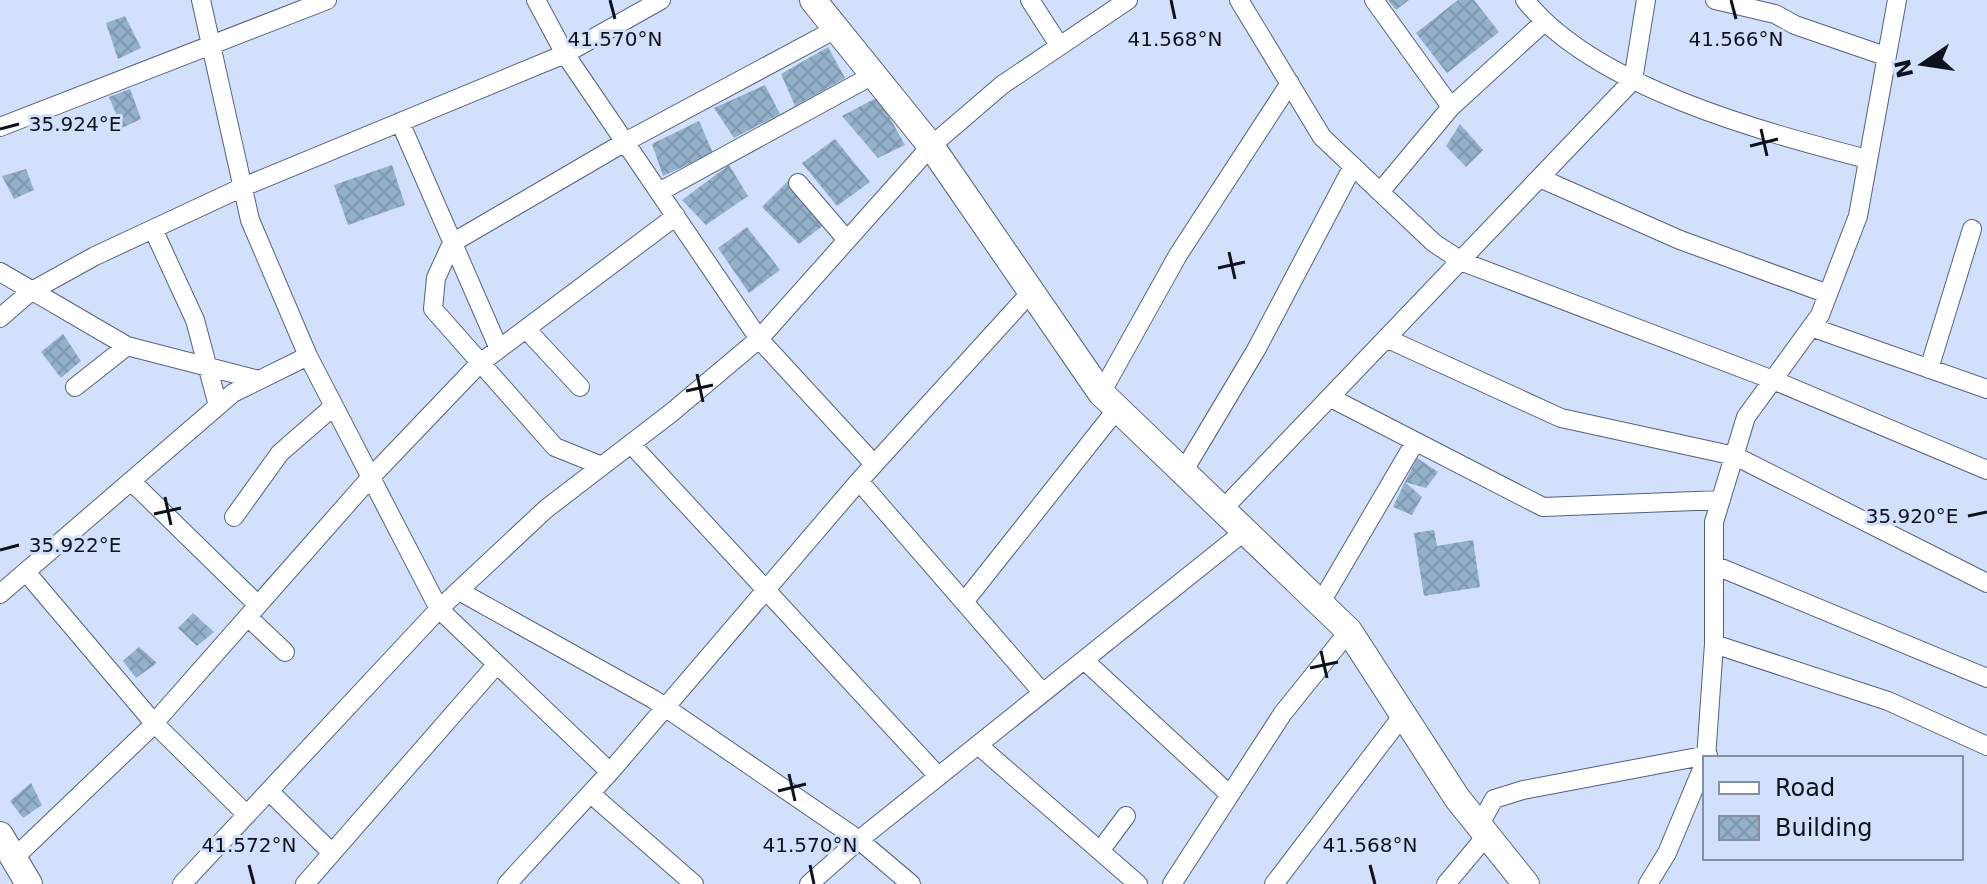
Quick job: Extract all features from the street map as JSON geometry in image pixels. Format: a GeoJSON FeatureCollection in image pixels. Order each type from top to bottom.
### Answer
{"type":"FeatureCollection","features":[{"type":"Feature","properties":{"kind":"street"},"geometry":{"type":"LineString","coordinates":[[201,0],[250,220],[308,356],[439,609],[610,772]]}},
{"type":"Feature","properties":{"kind":"street"},"geometry":{"type":"LineString","coordinates":[[0,127],[327,0]]}},
{"type":"Feature","properties":{"kind":"street"},"geometry":{"type":"LineString","coordinates":[[536,0],[565,54],[759,339],[874,464]]}},
{"type":"Feature","properties":{"kind":"street"},"geometry":{"type":"LineString","coordinates":[[0,318],[30,292],[153,229],[243,187],[565,54],[661,0]]}},
{"type":"Feature","properties":{"kind":"street"},"geometry":{"type":"LineString","coordinates":[[813,0],[931,146],[1109,401],[1349,631],[1403,715],[1521,882]]}},
{"type":"Feature","properties":{"kind":"street"},"geometry":{"type":"LineString","coordinates":[[1030,0],[1059,45]]}},
{"type":"Feature","properties":{"kind":"street"},"geometry":{"type":"LineString","coordinates":[[182,884],[439,609],[546,509],[759,339],[931,146],[1002,85],[1128,0]]}},
{"type":"Feature","properties":{"kind":"street"},"geometry":{"type":"LineString","coordinates":[[1239,0],[1322,137],[1434,243],[1463,262],[1773,380],[1987,470]]}},
{"type":"Feature","properties":{"kind":"street"},"geometry":{"type":"LineString","coordinates":[[1374,0],[1451,107]]}},
{"type":"Feature","properties":{"kind":"street"},"geometry":{"type":"LineString","coordinates":[[1525,0],[1543,23],[1633,80],[1754,129],[1867,159]]}},
{"type":"Feature","properties":{"kind":"street"},"geometry":{"type":"LineString","coordinates":[[1222,510],[1463,262],[1633,80],[1646,0]]}},
{"type":"Feature","properties":{"kind":"street"},"geometry":{"type":"LineString","coordinates":[[1715,0],[1775,14],[1795,25],[1885,56]]}},
{"type":"Feature","properties":{"kind":"street"},"geometry":{"type":"LineString","coordinates":[[1706,756],[1714,644],[1714,522],[1746,417],[1811,327],[1828,294],[1858,216],[1897,0]]}},
{"type":"Feature","properties":{"kind":"street"},"geometry":{"type":"LineString","coordinates":[[1380,192],[1451,107],[1543,23]]}},
{"type":"Feature","properties":{"kind":"street"},"geometry":{"type":"LineString","coordinates":[[602,466],[555,447],[433,309],[436,278],[452,243],[625,142],[836,29]]}},
{"type":"Feature","properties":{"kind":"street"},"geometry":{"type":"LineString","coordinates":[[659,192],[873,75]]}},
{"type":"Feature","properties":{"kind":"street"},"geometry":{"type":"LineString","coordinates":[[964,602],[1109,401],[1178,255],[1290,83]]}},
{"type":"Feature","properties":{"kind":"street"},"geometry":{"type":"LineString","coordinates":[[400,122],[499,349]]}},
{"type":"Feature","properties":{"kind":"street"},"geometry":{"type":"LineString","coordinates":[[1183,472],[1256,350],[1353,166]]}},
{"type":"Feature","properties":{"kind":"street"},"geometry":{"type":"LineString","coordinates":[[1542,179],[1680,240],[1828,294]]}},
{"type":"Feature","properties":{"kind":"street"},"geometry":{"type":"LineString","coordinates":[[798,183],[847,240]]}},
{"type":"Feature","properties":{"kind":"street"},"geometry":{"type":"LineString","coordinates":[[14,858],[154,723],[371,477],[479,364],[676,216]]}},
{"type":"Feature","properties":{"kind":"street"},"geometry":{"type":"LineString","coordinates":[[153,229],[195,320],[218,406]]}},
{"type":"Feature","properties":{"kind":"street"},"geometry":{"type":"LineString","coordinates":[[1929,369],[1972,229]]}},
{"type":"Feature","properties":{"kind":"street"},"geometry":{"type":"LineString","coordinates":[[0,272],[127,346],[259,380]]}},
{"type":"Feature","properties":{"kind":"street"},"geometry":{"type":"LineString","coordinates":[[511,883],[859,481],[1031,292]]}},
{"type":"Feature","properties":{"kind":"street"},"geometry":{"type":"LineString","coordinates":[[1811,327],[1987,389]]}},
{"type":"Feature","properties":{"kind":"street"},"geometry":{"type":"LineString","coordinates":[[526,329],[580,387]]}},
{"type":"Feature","properties":{"kind":"street"},"geometry":{"type":"LineString","coordinates":[[1388,339],[1561,418],[1735,456],[1987,583]]}},
{"type":"Feature","properties":{"kind":"street"},"geometry":{"type":"LineString","coordinates":[[75,387],[127,346]]}},
{"type":"Feature","properties":{"kind":"street"},"geometry":{"type":"LineString","coordinates":[[0,594],[233,393],[308,356]]}},
{"type":"Feature","properties":{"kind":"street"},"geometry":{"type":"LineString","coordinates":[[1331,398],[1543,507],[1721,500]]}},
{"type":"Feature","properties":{"kind":"street"},"geometry":{"type":"LineString","coordinates":[[234,517],[280,453],[334,406]]}},
{"type":"Feature","properties":{"kind":"street"},"geometry":{"type":"LineString","coordinates":[[1320,604],[1415,442]]}},
{"type":"Feature","properties":{"kind":"street"},"geometry":{"type":"LineString","coordinates":[[631,444],[938,776]]}},
{"type":"Feature","properties":{"kind":"street"},"geometry":{"type":"LineString","coordinates":[[131,481],[253,611],[285,652]]}},
{"type":"Feature","properties":{"kind":"street"},"geometry":{"type":"LineString","coordinates":[[859,481],[1042,692]]}},
{"type":"Feature","properties":{"kind":"street"},"geometry":{"type":"LineString","coordinates":[[809,884],[938,776],[1245,531]]}},
{"type":"Feature","properties":{"kind":"street"},"geometry":{"type":"LineString","coordinates":[[1714,565],[1987,678]]}},
{"type":"Feature","properties":{"kind":"street"},"geometry":{"type":"LineString","coordinates":[[26,572],[154,723],[247,815]]}},
{"type":"Feature","properties":{"kind":"street"},"geometry":{"type":"LineString","coordinates":[[459,591],[664,709],[859,840],[911,884]]}},
{"type":"Feature","properties":{"kind":"street"},"geometry":{"type":"LineString","coordinates":[[1172,884],[1283,713],[1349,631]]}},
{"type":"Feature","properties":{"kind":"street"},"geometry":{"type":"LineString","coordinates":[[1714,644],[1888,701],[1987,746]]}},
{"type":"Feature","properties":{"kind":"street"},"geometry":{"type":"LineString","coordinates":[[1084,660],[1230,795]]}},
{"type":"Feature","properties":{"kind":"street"},"geometry":{"type":"LineString","coordinates":[[305,884],[497,664]]}},
{"type":"Feature","properties":{"kind":"street"},"geometry":{"type":"LineString","coordinates":[[1274,884],[1403,715]]}},
{"type":"Feature","properties":{"kind":"street"},"geometry":{"type":"LineString","coordinates":[[978,745],[1138,884]]}},
{"type":"Feature","properties":{"kind":"street"},"geometry":{"type":"LineString","coordinates":[[1446,884],[1483,830],[1494,799],[1703,759]]}},
{"type":"Feature","properties":{"kind":"street"},"geometry":{"type":"LineString","coordinates":[[1648,884],[1667,853],[1703,765]]}},
{"type":"Feature","properties":{"kind":"street"},"geometry":{"type":"LineString","coordinates":[[269,791],[332,853]]}},
{"type":"Feature","properties":{"kind":"street"},"geometry":{"type":"LineString","coordinates":[[591,794],[694,884]]}},
{"type":"Feature","properties":{"kind":"street"},"geometry":{"type":"LineString","coordinates":[[1100,851],[1126,816]]}},
{"type":"Feature","properties":{"kind":"street"},"geometry":{"type":"LineString","coordinates":[[0,835],[29,884]]}},
{"type":"Feature","properties":{"kind":"building"},"geometry":{"type":"Polygon","coordinates":[[[1388,0],[1409,0],[1396,10],[1388,0]]]}},
{"type":"Feature","properties":{"kind":"building"},"geometry":{"type":"Polygon","coordinates":[[[1458,0],[1474,0],[1499,32],[1447,73],[1416,33],[1458,0]]]}},
{"type":"Feature","properties":{"kind":"building"},"geometry":{"type":"Polygon","coordinates":[[[125,16],[141,48],[118,59],[106,23],[125,16]]]}},
{"type":"Feature","properties":{"kind":"building"},"geometry":{"type":"Polygon","coordinates":[[[828,47],[845,78],[795,106],[781,74],[828,47]]]}},
{"type":"Feature","properties":{"kind":"building"},"geometry":{"type":"Polygon","coordinates":[[[765,85],[780,114],[734,138],[714,108],[765,85]]]}},
{"type":"Feature","properties":{"kind":"building"},"geometry":{"type":"Polygon","coordinates":[[[130,89],[141,119],[122,128],[109,97],[130,89]]]}},
{"type":"Feature","properties":{"kind":"building"},"geometry":{"type":"Polygon","coordinates":[[[878,97],[905,145],[878,158],[842,116],[878,97]]]}},
{"type":"Feature","properties":{"kind":"building"},"geometry":{"type":"Polygon","coordinates":[[[699,121],[713,153],[663,176],[652,144],[699,121]]]}},
{"type":"Feature","properties":{"kind":"building"},"geometry":{"type":"Polygon","coordinates":[[[1460,124],[1483,150],[1466,167],[1446,146],[1460,124]]]}},
{"type":"Feature","properties":{"kind":"building"},"geometry":{"type":"Polygon","coordinates":[[[835,139],[870,182],[837,206],[802,163],[835,139]]]}},
{"type":"Feature","properties":{"kind":"building"},"geometry":{"type":"Polygon","coordinates":[[[392,165],[405,205],[348,225],[334,185],[392,165]]]}},
{"type":"Feature","properties":{"kind":"building"},"geometry":{"type":"Polygon","coordinates":[[[729,165],[748,196],[706,225],[682,200],[729,165]]]}},
{"type":"Feature","properties":{"kind":"building"},"geometry":{"type":"Polygon","coordinates":[[[26,169],[34,190],[14,199],[2,176],[26,169]]]}},
{"type":"Feature","properties":{"kind":"building"},"geometry":{"type":"Polygon","coordinates":[[[789,180],[829,221],[799,244],[762,207],[789,180]]]}},
{"type":"Feature","properties":{"kind":"building"},"geometry":{"type":"Polygon","coordinates":[[[747,227],[780,270],[749,293],[718,248],[747,227]]]}},
{"type":"Feature","properties":{"kind":"building"},"geometry":{"type":"Polygon","coordinates":[[[63,334],[81,361],[61,378],[41,352],[63,334]]]}},
{"type":"Feature","properties":{"kind":"building"},"geometry":{"type":"Polygon","coordinates":[[[1417,458],[1438,472],[1426,488],[1405,482],[1417,458]]]}},
{"type":"Feature","properties":{"kind":"building"},"geometry":{"type":"Polygon","coordinates":[[[1405,482],[1422,497],[1412,515],[1393,507],[1405,482]]]}},
{"type":"Feature","properties":{"kind":"building"},"geometry":{"type":"Polygon","coordinates":[[[1434,530],[1437,546],[1473,540],[1480,587],[1424,596],[1414,533],[1434,530]]]}},
{"type":"Feature","properties":{"kind":"building"},"geometry":{"type":"Polygon","coordinates":[[[193,613],[214,632],[197,646],[178,628],[193,613]]]}},
{"type":"Feature","properties":{"kind":"building"},"geometry":{"type":"Polygon","coordinates":[[[139,647],[157,663],[136,678],[123,661],[139,647]]]}},
{"type":"Feature","properties":{"kind":"building"},"geometry":{"type":"Polygon","coordinates":[[[31,783],[42,805],[23,818],[10,801],[31,783]]]}}]}
